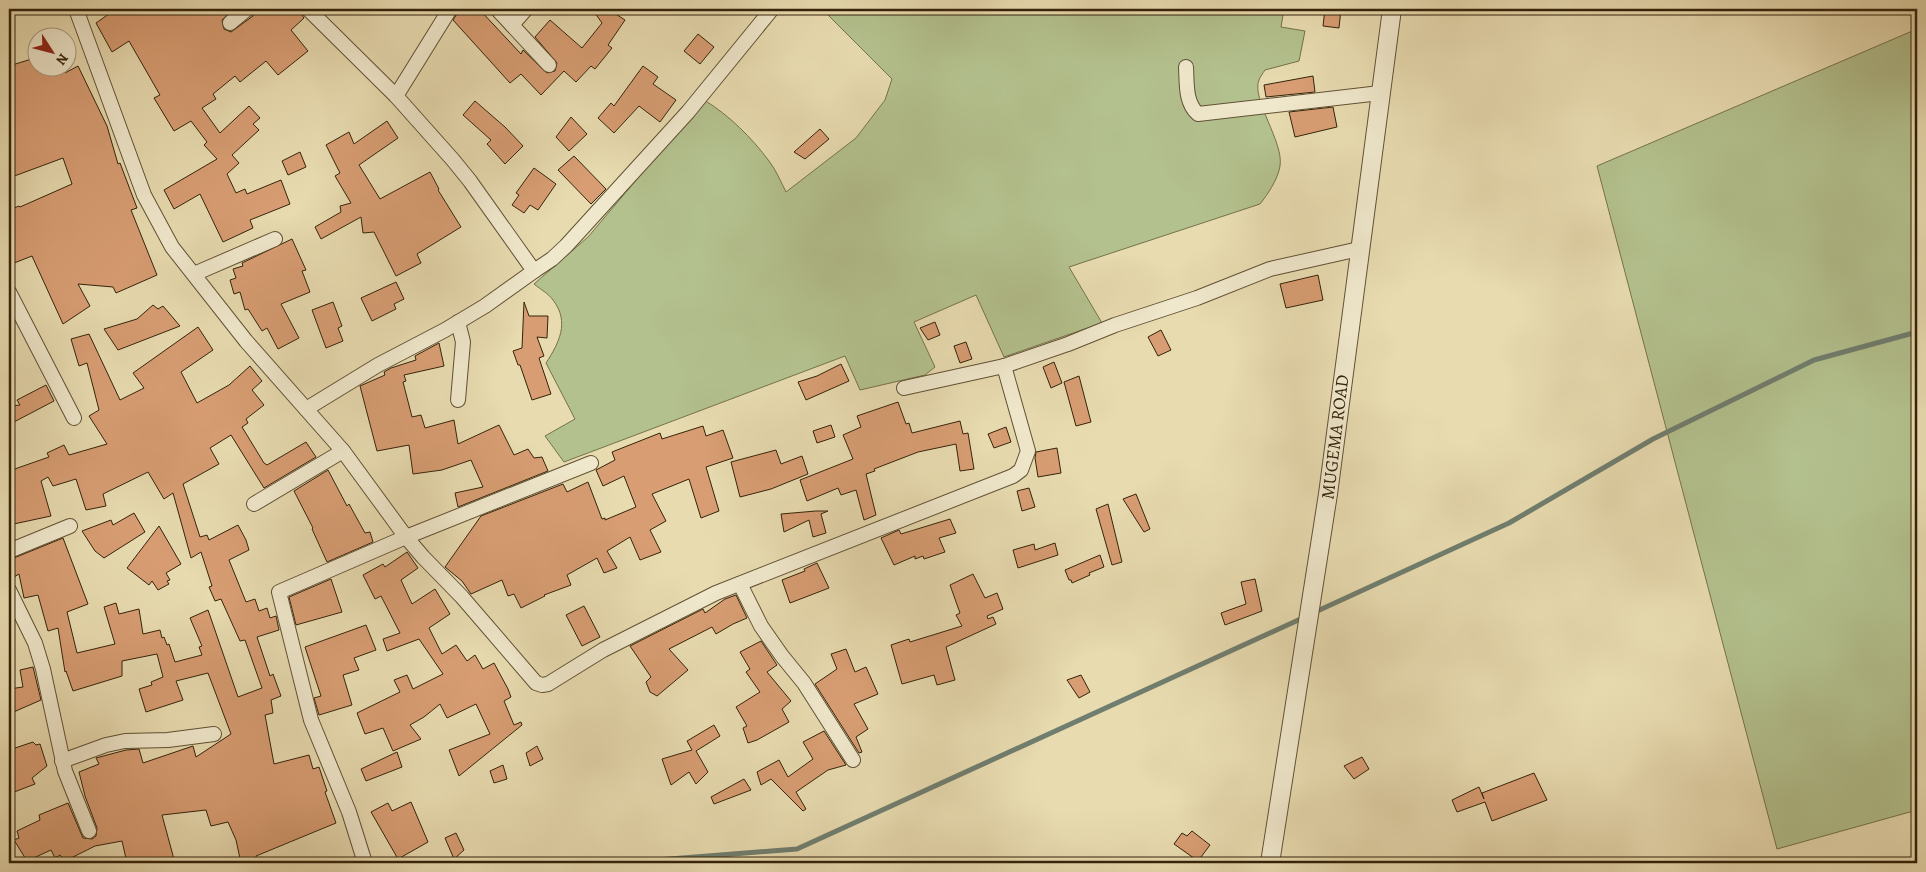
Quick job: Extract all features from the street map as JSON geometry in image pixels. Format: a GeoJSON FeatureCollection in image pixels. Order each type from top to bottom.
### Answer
{"type":"FeatureCollection","features":[{"type":"Feature","properties":{"kind":"street"},"geometry":{"type":"LineString","coordinates":[[76,9],[144,195],[172,247],[246,341],[343,452],[406,537],[462,596],[536,683],[548,684],[603,650],[716,593],[1004,480],[1021,470],[1028,451],[1004,366]]}},
{"type":"Feature","properties":{"kind":"street"},"geometry":{"type":"LineString","coordinates":[[230,23],[248,9]]}},
{"type":"Feature","properties":{"kind":"street"},"geometry":{"type":"LineString","coordinates":[[308,9],[396,96],[470,181],[534,271]]}},
{"type":"Feature","properties":{"kind":"street"},"geometry":{"type":"LineString","coordinates":[[396,96],[450,9]]}},
{"type":"Feature","properties":{"kind":"street"},"geometry":{"type":"LineString","coordinates":[[497,9],[549,65]]}},
{"type":"Feature","properties":{"kind":"street"},"geometry":{"type":"LineString","coordinates":[[512,25],[526,9]]}},
{"type":"Feature","properties":{"kind":"street"},"geometry":{"type":"LineString","coordinates":[[306,408],[378,365],[458,322],[552,259],[688,112],[772,9]]}},
{"type":"Feature","properties":{"kind":"street","name":"MUGEMA ROAD"},"geometry":{"type":"LineString","coordinates":[[1270,863],[1328,494],[1392,9]]}},
{"type":"Feature","properties":{"kind":"street"},"geometry":{"type":"LineString","coordinates":[[1186,67],[1188,98],[1193,110],[1198,114],[1380,93]]}},
{"type":"Feature","properties":{"kind":"street"},"geometry":{"type":"LineString","coordinates":[[194,274],[274,239]]}},
{"type":"Feature","properties":{"kind":"street"},"geometry":{"type":"LineString","coordinates":[[904,388],[1004,366],[1068,344],[1115,325],[1197,298],[1270,269],[1360,249]]}},
{"type":"Feature","properties":{"kind":"street"},"geometry":{"type":"LineString","coordinates":[[9,292],[74,418]]}},
{"type":"Feature","properties":{"kind":"street"},"geometry":{"type":"LineString","coordinates":[[458,322],[463,342],[458,400]]}},
{"type":"Feature","properties":{"kind":"street"},"geometry":{"type":"LineString","coordinates":[[254,504],[343,452]]}},
{"type":"Feature","properties":{"kind":"street"},"geometry":{"type":"LineString","coordinates":[[365,863],[349,812],[311,720],[278,592],[406,537],[592,463]]}},
{"type":"Feature","properties":{"kind":"street"},"geometry":{"type":"LineString","coordinates":[[9,551],[70,526]]}},
{"type":"Feature","properties":{"kind":"street"},"geometry":{"type":"LineString","coordinates":[[740,584],[761,626],[825,714],[853,760]]}},
{"type":"Feature","properties":{"kind":"street"},"geometry":{"type":"LineString","coordinates":[[9,590],[35,644],[43,669],[64,771],[90,831]]}},
{"type":"Feature","properties":{"kind":"street"},"geometry":{"type":"LineString","coordinates":[[62,760],[106,745],[125,741],[168,740],[214,734]]}},
{"type":"Feature","properties":{"kind":"green space"},"geometry":{"type":"Polygon","coordinates":[[[822,9],[1284,9],[1281,27],[1305,31],[1299,61],[1265,70],[1259,79],[1258,88],[1259,98],[1280,156],[1277,176],[1260,204],[1069,267],[1102,323],[1004,357],[976,295],[914,322],[935,367],[925,375],[860,390],[845,356],[564,462],[545,436],[575,419],[546,363],[555,348],[561,332],[561,316],[551,298],[534,284],[588,237],[704,100],[731,120],[755,144],[772,165],[786,192],[856,138],[885,100],[892,79],[822,9]]]}},
{"type":"Feature","properties":{"kind":"green space"},"geometry":{"type":"Polygon","coordinates":[[[1917,29],[1917,810],[1777,849],[1597,166],[1917,29]]]}},
{"type":"Feature","properties":{"kind":"building"},"geometry":{"type":"Polygon","coordinates":[[[116,9],[234,9],[222,20],[224,29],[231,32],[253,16],[256,9],[296,9],[301,14],[304,18],[291,30],[308,51],[278,75],[266,61],[240,82],[235,76],[213,94],[216,99],[202,108],[220,133],[249,106],[260,118],[253,124],[259,130],[232,155],[239,163],[227,174],[236,193],[245,189],[247,194],[281,180],[290,204],[250,220],[253,228],[223,242],[200,194],[174,209],[164,190],[217,159],[204,145],[207,142],[191,121],[174,131],[154,98],[160,95],[129,41],[112,52],[96,23],[116,9]]]}},
{"type":"Feature","properties":{"kind":"building"},"geometry":{"type":"Polygon","coordinates":[[[460,9],[479,9],[521,54],[523,50],[547,73],[555,71],[557,63],[535,37],[550,20],[582,48],[602,23],[592,9],[608,9],[625,20],[608,45],[612,48],[595,69],[591,66],[576,82],[564,71],[541,95],[521,74],[510,83],[453,20],[460,9]]]}},
{"type":"Feature","properties":{"kind":"building"},"geometry":{"type":"Polygon","coordinates":[[[1325,9],[1341,9],[1339,28],[1323,26],[1325,9]]]}},
{"type":"Feature","properties":{"kind":"building"},"geometry":{"type":"Polygon","coordinates":[[[698,34],[714,47],[700,64],[684,51],[698,34]]]}},
{"type":"Feature","properties":{"kind":"building"},"geometry":{"type":"Polygon","coordinates":[[[28,60],[28,78],[78,78],[78,66],[107,126],[118,164],[120,163],[137,208],[131,210],[157,275],[116,293],[113,287],[78,284],[90,306],[63,324],[32,256],[9,265],[9,210],[72,184],[63,158],[9,178],[9,66],[28,60]]]}},
{"type":"Feature","properties":{"kind":"building"},"geometry":{"type":"Polygon","coordinates":[[[643,66],[658,77],[653,84],[676,100],[660,122],[639,106],[614,133],[598,118],[611,103],[614,106],[643,66]]]}},
{"type":"Feature","properties":{"kind":"building"},"geometry":{"type":"Polygon","coordinates":[[[1313,76],[1315,92],[1266,97],[1264,85],[1313,76]]]}},
{"type":"Feature","properties":{"kind":"building"},"geometry":{"type":"Polygon","coordinates":[[[475,101],[505,127],[523,146],[505,164],[487,144],[491,140],[463,115],[475,101]]]}},
{"type":"Feature","properties":{"kind":"building"},"geometry":{"type":"Polygon","coordinates":[[[1333,107],[1337,127],[1295,137],[1289,112],[1333,107]]]}},
{"type":"Feature","properties":{"kind":"building"},"geometry":{"type":"Polygon","coordinates":[[[571,117],[587,134],[569,151],[556,137],[571,117]]]}},
{"type":"Feature","properties":{"kind":"building"},"geometry":{"type":"Polygon","coordinates":[[[387,121],[398,138],[359,165],[380,199],[430,172],[438,190],[461,227],[417,254],[421,263],[396,276],[374,232],[363,233],[361,217],[321,239],[315,227],[341,212],[340,206],[351,203],[335,176],[340,173],[326,145],[349,132],[354,144],[387,121]]]}},
{"type":"Feature","properties":{"kind":"building"},"geometry":{"type":"Polygon","coordinates":[[[820,129],[829,139],[805,159],[794,152],[820,129]]]}},
{"type":"Feature","properties":{"kind":"building"},"geometry":{"type":"Polygon","coordinates":[[[300,152],[306,167],[288,175],[282,161],[300,152]]]}},
{"type":"Feature","properties":{"kind":"building"},"geometry":{"type":"Polygon","coordinates":[[[574,156],[606,189],[591,204],[558,170],[574,156]]]}},
{"type":"Feature","properties":{"kind":"building"},"geometry":{"type":"Polygon","coordinates":[[[534,168],[556,184],[538,210],[530,205],[524,213],[512,205],[519,195],[516,193],[534,168]]]}},
{"type":"Feature","properties":{"kind":"building"},"geometry":{"type":"Polygon","coordinates":[[[292,239],[306,270],[302,271],[310,292],[281,304],[299,338],[278,349],[267,328],[262,331],[248,309],[245,310],[240,292],[234,294],[230,280],[236,278],[233,269],[243,266],[242,263],[292,239]]]}},
{"type":"Feature","properties":{"kind":"building"},"geometry":{"type":"Polygon","coordinates":[[[1318,275],[1323,300],[1286,308],[1280,284],[1318,275]]]}},
{"type":"Feature","properties":{"kind":"building"},"geometry":{"type":"Polygon","coordinates":[[[396,282],[404,299],[394,304],[396,309],[372,321],[361,298],[396,282]]]}},
{"type":"Feature","properties":{"kind":"building"},"geometry":{"type":"Polygon","coordinates":[[[333,302],[342,326],[338,328],[343,341],[326,348],[312,310],[333,302]]]}},
{"type":"Feature","properties":{"kind":"building"},"geometry":{"type":"Polygon","coordinates":[[[524,302],[529,316],[548,316],[547,338],[537,337],[544,356],[539,358],[551,394],[532,400],[513,351],[522,348],[524,302]]]}},
{"type":"Feature","properties":{"kind":"building"},"geometry":{"type":"Polygon","coordinates":[[[153,305],[158,309],[163,306],[180,326],[118,350],[104,329],[137,319],[153,305]]]}},
{"type":"Feature","properties":{"kind":"building"},"geometry":{"type":"Polygon","coordinates":[[[935,322],[940,335],[928,340],[920,328],[935,322]]]}},
{"type":"Feature","properties":{"kind":"building"},"geometry":{"type":"Polygon","coordinates":[[[198,327],[213,350],[181,372],[197,403],[229,385],[250,366],[262,381],[252,390],[264,405],[246,419],[248,423],[242,427],[264,463],[267,465],[306,442],[316,457],[264,488],[231,435],[210,448],[219,464],[183,484],[200,537],[207,535],[209,540],[238,525],[246,540],[249,550],[229,560],[246,602],[255,599],[259,611],[267,608],[270,618],[276,616],[279,630],[257,637],[270,676],[273,674],[281,696],[271,700],[273,713],[265,715],[274,764],[309,755],[313,769],[319,767],[327,791],[325,792],[336,823],[256,856],[257,861],[241,863],[236,840],[228,822],[211,826],[206,810],[162,815],[175,863],[127,863],[122,841],[95,846],[65,861],[60,855],[55,858],[51,850],[27,861],[14,840],[19,838],[17,831],[40,820],[39,815],[68,803],[83,838],[92,839],[96,836],[97,828],[85,796],[79,772],[99,764],[96,758],[126,750],[139,749],[143,763],[193,746],[196,757],[231,734],[208,673],[176,681],[183,700],[146,712],[139,689],[152,685],[151,682],[163,677],[157,654],[122,661],[122,676],[73,691],[65,672],[58,628],[48,631],[38,595],[24,598],[19,574],[9,580],[9,560],[63,538],[88,604],[67,612],[77,653],[115,644],[104,607],[116,603],[119,614],[139,609],[143,634],[160,630],[162,638],[164,637],[167,645],[169,644],[175,662],[202,655],[199,647],[202,646],[190,618],[208,610],[238,697],[262,688],[245,640],[240,641],[221,599],[215,601],[209,587],[212,586],[201,552],[191,558],[173,493],[164,499],[148,472],[103,494],[106,506],[86,510],[76,479],[53,486],[48,477],[41,481],[51,516],[9,525],[9,471],[49,457],[47,453],[64,445],[69,455],[107,444],[89,416],[99,410],[87,363],[79,366],[71,339],[89,334],[120,400],[144,388],[133,373],[198,327]]]}},
{"type":"Feature","properties":{"kind":"building"},"geometry":{"type":"Polygon","coordinates":[[[1161,330],[1171,350],[1158,356],[1148,337],[1161,330]]]}},
{"type":"Feature","properties":{"kind":"building"},"geometry":{"type":"Polygon","coordinates":[[[966,342],[972,359],[960,363],[954,346],[966,342]]]}},
{"type":"Feature","properties":{"kind":"building"},"geometry":{"type":"Polygon","coordinates":[[[439,343],[444,366],[404,375],[406,381],[403,382],[412,417],[421,415],[425,428],[454,420],[458,444],[499,425],[514,455],[528,449],[534,458],[542,457],[548,471],[458,507],[455,493],[483,487],[471,460],[442,470],[413,474],[409,445],[377,451],[360,386],[385,375],[384,372],[391,368],[416,360],[415,356],[439,343]]]}},
{"type":"Feature","properties":{"kind":"building"},"geometry":{"type":"Polygon","coordinates":[[[1054,362],[1062,383],[1051,388],[1043,367],[1054,362]]]}},
{"type":"Feature","properties":{"kind":"building"},"geometry":{"type":"Polygon","coordinates":[[[841,364],[849,381],[806,400],[798,382],[817,376],[841,364]]]}},
{"type":"Feature","properties":{"kind":"building"},"geometry":{"type":"Polygon","coordinates":[[[1079,376],[1091,422],[1076,426],[1064,382],[1079,376]]]}},
{"type":"Feature","properties":{"kind":"building"},"geometry":{"type":"Polygon","coordinates":[[[46,385],[54,401],[12,423],[11,406],[20,405],[17,400],[46,385]]]}},
{"type":"Feature","properties":{"kind":"building"},"geometry":{"type":"Polygon","coordinates":[[[898,402],[906,424],[909,423],[912,433],[960,421],[963,434],[968,433],[974,469],[960,471],[956,444],[918,452],[874,469],[875,471],[866,474],[876,515],[864,520],[856,490],[841,495],[838,488],[807,501],[800,480],[853,459],[843,435],[861,427],[857,416],[898,402]]]}},
{"type":"Feature","properties":{"kind":"building"},"geometry":{"type":"Polygon","coordinates":[[[831,425],[835,437],[817,443],[813,431],[831,425]]]}},
{"type":"Feature","properties":{"kind":"building"},"geometry":{"type":"Polygon","coordinates":[[[703,426],[706,436],[723,430],[733,458],[706,467],[719,511],[701,518],[689,479],[652,494],[666,521],[650,530],[661,552],[640,560],[630,537],[607,551],[617,568],[604,573],[597,558],[567,575],[571,585],[544,595],[521,608],[514,594],[508,596],[502,580],[471,594],[462,581],[445,567],[481,516],[563,484],[567,492],[588,482],[602,519],[605,518],[605,520],[636,507],[624,476],[603,486],[596,470],[615,460],[612,452],[660,433],[662,439],[703,426]]]}},
{"type":"Feature","properties":{"kind":"building"},"geometry":{"type":"Polygon","coordinates":[[[1006,427],[1011,442],[994,448],[988,434],[1006,427]]]}},
{"type":"Feature","properties":{"kind":"building"},"geometry":{"type":"Polygon","coordinates":[[[1057,448],[1061,473],[1038,477],[1036,452],[1057,448]]]}},
{"type":"Feature","properties":{"kind":"building"},"geometry":{"type":"Polygon","coordinates":[[[776,450],[781,464],[802,456],[808,474],[771,489],[740,497],[731,462],[776,450]]]}},
{"type":"Feature","properties":{"kind":"building"},"geometry":{"type":"Polygon","coordinates":[[[328,470],[347,506],[349,504],[365,533],[370,532],[373,542],[327,562],[313,528],[294,491],[328,470]]]}},
{"type":"Feature","properties":{"kind":"building"},"geometry":{"type":"Polygon","coordinates":[[[1029,488],[1035,507],[1022,511],[1017,491],[1029,488]]]}},
{"type":"Feature","properties":{"kind":"building"},"geometry":{"type":"Polygon","coordinates":[[[1136,494],[1150,529],[1144,532],[1123,499],[1136,494]]]}},
{"type":"Feature","properties":{"kind":"building"},"geometry":{"type":"Polygon","coordinates":[[[1108,504],[1122,562],[1112,565],[1096,509],[1108,504]]]}},
{"type":"Feature","properties":{"kind":"building"},"geometry":{"type":"Polygon","coordinates":[[[828,511],[821,514],[826,533],[813,537],[809,520],[784,532],[781,514],[828,511]]]}},
{"type":"Feature","properties":{"kind":"building"},"geometry":{"type":"Polygon","coordinates":[[[134,513],[145,532],[104,558],[95,551],[82,531],[111,520],[113,525],[134,513]]]}},
{"type":"Feature","properties":{"kind":"building"},"geometry":{"type":"Polygon","coordinates":[[[950,519],[956,533],[939,538],[945,552],[924,559],[923,556],[915,559],[915,556],[894,565],[881,538],[899,530],[901,534],[950,519]]]}},
{"type":"Feature","properties":{"kind":"building"},"geometry":{"type":"Polygon","coordinates":[[[159,526],[181,564],[166,573],[170,580],[167,581],[169,584],[158,590],[152,581],[149,585],[127,568],[159,526]]]}},
{"type":"Feature","properties":{"kind":"building"},"geometry":{"type":"Polygon","coordinates":[[[1055,543],[1058,555],[1018,568],[1013,550],[1034,544],[1035,550],[1055,543]]]}},
{"type":"Feature","properties":{"kind":"building"},"geometry":{"type":"Polygon","coordinates":[[[407,552],[418,568],[401,580],[412,604],[435,589],[450,614],[429,628],[442,654],[456,645],[467,661],[475,655],[483,669],[494,663],[511,697],[504,701],[514,725],[521,722],[522,725],[459,776],[449,750],[490,734],[476,704],[447,718],[440,704],[410,725],[421,739],[393,751],[383,728],[365,734],[357,713],[400,692],[394,680],[407,675],[413,689],[443,674],[419,639],[387,651],[383,639],[400,633],[381,596],[375,599],[363,575],[383,564],[385,567],[407,552]]]}},
{"type":"Feature","properties":{"kind":"building"},"geometry":{"type":"Polygon","coordinates":[[[1100,555],[1104,567],[1072,583],[1069,580],[1065,570],[1100,555]]]}},
{"type":"Feature","properties":{"kind":"building"},"geometry":{"type":"Polygon","coordinates":[[[817,563],[829,588],[790,603],[782,580],[805,571],[804,569],[817,563]]]}},
{"type":"Feature","properties":{"kind":"building"},"geometry":{"type":"Polygon","coordinates":[[[973,574],[985,598],[997,593],[1003,609],[987,616],[988,619],[993,617],[996,624],[946,647],[955,680],[937,685],[934,675],[902,684],[891,645],[909,639],[910,642],[962,626],[956,615],[960,613],[950,585],[973,574]]]}},
{"type":"Feature","properties":{"kind":"building"},"geometry":{"type":"Polygon","coordinates":[[[331,579],[342,612],[296,625],[289,597],[331,579]]]}},
{"type":"Feature","properties":{"kind":"building"},"geometry":{"type":"Polygon","coordinates":[[[1255,579],[1262,611],[1225,625],[1221,613],[1246,604],[1241,582],[1255,579]]]}},
{"type":"Feature","properties":{"kind":"building"},"geometry":{"type":"Polygon","coordinates":[[[736,595],[747,618],[716,634],[712,627],[669,649],[688,670],[657,696],[650,692],[646,682],[651,677],[630,646],[703,609],[705,613],[725,599],[736,595]]]}},
{"type":"Feature","properties":{"kind":"building"},"geometry":{"type":"Polygon","coordinates":[[[584,606],[600,637],[582,646],[566,615],[584,606]]]}},
{"type":"Feature","properties":{"kind":"building"},"geometry":{"type":"Polygon","coordinates":[[[366,625],[376,650],[354,658],[359,670],[343,675],[352,705],[319,715],[314,698],[321,696],[305,647],[366,625]]]}},
{"type":"Feature","properties":{"kind":"building"},"geometry":{"type":"Polygon","coordinates":[[[761,641],[777,665],[767,672],[791,701],[782,709],[789,722],[748,743],[743,728],[747,726],[736,707],[760,692],[746,672],[750,669],[740,652],[761,641]]]}},
{"type":"Feature","properties":{"kind":"building"},"geometry":{"type":"Polygon","coordinates":[[[846,649],[855,672],[866,667],[878,694],[854,704],[868,729],[856,737],[862,752],[859,753],[815,684],[837,669],[831,654],[846,649]]]}},
{"type":"Feature","properties":{"kind":"building"},"geometry":{"type":"Polygon","coordinates":[[[33,667],[41,700],[9,714],[9,689],[23,687],[20,670],[33,667]]]}},
{"type":"Feature","properties":{"kind":"building"},"geometry":{"type":"Polygon","coordinates":[[[1081,675],[1090,692],[1079,698],[1067,680],[1081,675]]]}},
{"type":"Feature","properties":{"kind":"building"},"geometry":{"type":"Polygon","coordinates":[[[714,725],[720,736],[696,751],[708,772],[696,784],[689,772],[671,785],[662,759],[692,750],[687,741],[714,725]]]}},
{"type":"Feature","properties":{"kind":"building"},"geometry":{"type":"Polygon","coordinates":[[[824,731],[846,765],[828,770],[796,792],[806,809],[803,811],[771,779],[761,785],[757,772],[779,760],[788,777],[813,759],[803,742],[824,731]]]}},
{"type":"Feature","properties":{"kind":"building"},"geometry":{"type":"Polygon","coordinates":[[[33,742],[36,745],[40,744],[47,766],[32,778],[35,784],[9,794],[9,750],[33,742]]]}},
{"type":"Feature","properties":{"kind":"building"},"geometry":{"type":"Polygon","coordinates":[[[537,746],[543,759],[530,766],[526,753],[537,746]]]}},
{"type":"Feature","properties":{"kind":"building"},"geometry":{"type":"Polygon","coordinates":[[[397,752],[402,767],[366,781],[361,769],[397,752]]]}},
{"type":"Feature","properties":{"kind":"building"},"geometry":{"type":"Polygon","coordinates":[[[1362,757],[1369,769],[1354,779],[1344,766],[1362,757]]]}},
{"type":"Feature","properties":{"kind":"building"},"geometry":{"type":"Polygon","coordinates":[[[503,765],[507,779],[494,783],[490,771],[503,765]]]}},
{"type":"Feature","properties":{"kind":"building"},"geometry":{"type":"Polygon","coordinates":[[[1534,773],[1547,800],[1492,821],[1485,802],[1457,812],[1452,800],[1479,787],[1484,799],[1482,793],[1534,773]]]}},
{"type":"Feature","properties":{"kind":"building"},"geometry":{"type":"Polygon","coordinates":[[[744,779],[751,790],[714,804],[711,797],[744,779]]]}},
{"type":"Feature","properties":{"kind":"building"},"geometry":{"type":"Polygon","coordinates":[[[411,802],[428,842],[398,859],[371,812],[388,803],[392,811],[411,802]]]}},
{"type":"Feature","properties":{"kind":"building"},"geometry":{"type":"Polygon","coordinates":[[[1192,831],[1210,845],[1198,861],[1174,844],[1182,833],[1187,836],[1192,831]]]}},
{"type":"Feature","properties":{"kind":"building"},"geometry":{"type":"Polygon","coordinates":[[[456,833],[464,850],[454,859],[445,838],[456,833]]]}},
{"type":"Feature","properties":{"kind":"waterway"},"geometry":{"type":"LineString","coordinates":[[1313,613],[1509,523],[1653,439],[1814,360],[1917,332]]}},
{"type":"Feature","properties":{"kind":"waterway"},"geometry":{"type":"LineString","coordinates":[[619,863],[797,849],[1305,617]]}}]}
